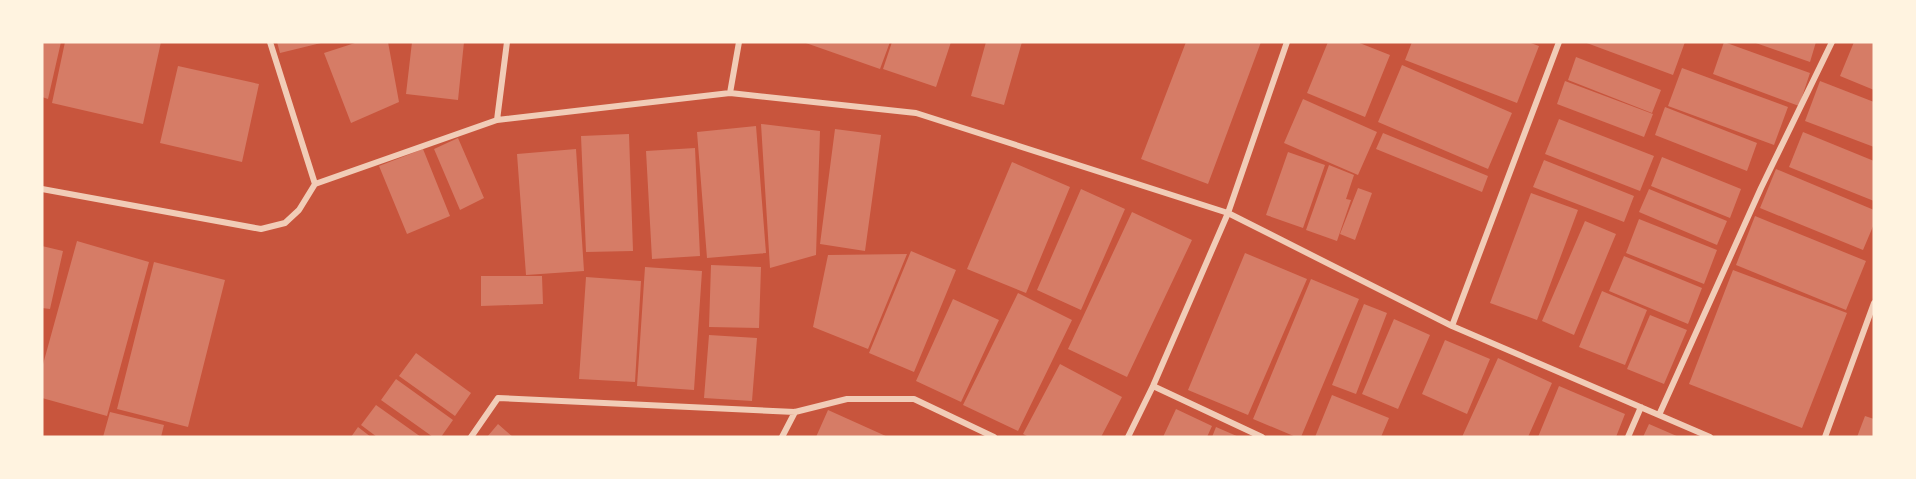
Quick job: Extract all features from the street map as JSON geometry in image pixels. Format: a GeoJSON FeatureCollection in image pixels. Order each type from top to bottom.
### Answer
{"type":"FeatureCollection","features":[{"type":"Feature","properties":{"kind":"street"},"geometry":{"type":"LineString","coordinates":[[270,42],[315,184]]}},
{"type":"Feature","properties":{"kind":"street"},"geometry":{"type":"LineString","coordinates":[[497,120],[507,42]]}},
{"type":"Feature","properties":{"kind":"street"},"geometry":{"type":"LineString","coordinates":[[730,93],[739,42]]}},
{"type":"Feature","properties":{"kind":"street"},"geometry":{"type":"LineString","coordinates":[[1128,437],[1153,386],[1228,213],[1287,42]]}},
{"type":"Feature","properties":{"kind":"street"},"geometry":{"type":"LineString","coordinates":[[1452,326],[1559,42]]}},
{"type":"Feature","properties":{"kind":"street"},"geometry":{"type":"LineString","coordinates":[[1659,415],[1761,188],[1832,42]]}},
{"type":"Feature","properties":{"kind":"street"},"geometry":{"type":"LineString","coordinates":[[42,189],[261,229],[285,223],[298,210],[315,184],[497,120],[730,93],[916,113],[1228,213],[1452,326],[1710,437]]}},
{"type":"Feature","properties":{"kind":"street"},"geometry":{"type":"LineString","coordinates":[[1825,437],[1874,303]]}},
{"type":"Feature","properties":{"kind":"street"},"geometry":{"type":"LineString","coordinates":[[1153,386],[1262,437]]}},
{"type":"Feature","properties":{"kind":"street"},"geometry":{"type":"LineString","coordinates":[[471,437],[498,398],[795,412],[847,399],[914,399],[994,437]]}},
{"type":"Feature","properties":{"kind":"street"},"geometry":{"type":"LineString","coordinates":[[1628,437],[1641,407]]}},
{"type":"Feature","properties":{"kind":"street"},"geometry":{"type":"LineString","coordinates":[[782,437],[795,412]]}},
{"type":"Feature","properties":{"kind":"building"},"geometry":{"type":"Polygon","coordinates":[[[42,42],[61,42],[48,99],[42,97],[42,42]]]}},
{"type":"Feature","properties":{"kind":"building"},"geometry":{"type":"Polygon","coordinates":[[[65,42],[161,42],[143,124],[52,103],[65,42]]]}},
{"type":"Feature","properties":{"kind":"building"},"geometry":{"type":"Polygon","coordinates":[[[277,42],[321,42],[321,43],[280,53],[277,42]]]}},
{"type":"Feature","properties":{"kind":"building"},"geometry":{"type":"Polygon","coordinates":[[[358,42],[388,42],[399,102],[351,123],[324,53],[358,42]]]}},
{"type":"Feature","properties":{"kind":"building"},"geometry":{"type":"Polygon","coordinates":[[[412,42],[464,42],[458,100],[406,94],[412,42]]]}},
{"type":"Feature","properties":{"kind":"building"},"geometry":{"type":"Polygon","coordinates":[[[803,42],[890,42],[880,69],[803,42]]]}},
{"type":"Feature","properties":{"kind":"building"},"geometry":{"type":"Polygon","coordinates":[[[892,42],[951,42],[936,87],[883,69],[892,42]]]}},
{"type":"Feature","properties":{"kind":"building"},"geometry":{"type":"Polygon","coordinates":[[[986,42],[1022,42],[1004,105],[971,96],[986,42]]]}},
{"type":"Feature","properties":{"kind":"building"},"geometry":{"type":"Polygon","coordinates":[[[1186,42],[1261,42],[1208,184],[1141,159],[1186,42]]]}},
{"type":"Feature","properties":{"kind":"building"},"geometry":{"type":"Polygon","coordinates":[[[1328,42],[1357,42],[1390,55],[1365,117],[1307,93],[1328,42]]]}},
{"type":"Feature","properties":{"kind":"building"},"geometry":{"type":"Polygon","coordinates":[[[1412,42],[1528,42],[1539,46],[1517,103],[1405,60],[1412,42]]]}},
{"type":"Feature","properties":{"kind":"building"},"geometry":{"type":"Polygon","coordinates":[[[1584,42],[1685,42],[1673,75],[1584,42]]]}},
{"type":"Feature","properties":{"kind":"building"},"geometry":{"type":"Polygon","coordinates":[[[1724,42],[1810,73],[1799,106],[1713,74],[1724,42]]]}},
{"type":"Feature","properties":{"kind":"building"},"geometry":{"type":"Polygon","coordinates":[[[1753,42],[1816,42],[1810,62],[1753,42]]]}},
{"type":"Feature","properties":{"kind":"building"},"geometry":{"type":"Polygon","coordinates":[[[1854,42],[1874,42],[1874,90],[1840,76],[1854,42]]]}},
{"type":"Feature","properties":{"kind":"building"},"geometry":{"type":"Polygon","coordinates":[[[1576,57],[1661,90],[1652,113],[1568,80],[1576,57]]]}},
{"type":"Feature","properties":{"kind":"building"},"geometry":{"type":"Polygon","coordinates":[[[1402,65],[1512,113],[1488,169],[1378,122],[1402,65]]]}},
{"type":"Feature","properties":{"kind":"building"},"geometry":{"type":"Polygon","coordinates":[[[178,66],[259,84],[242,162],[160,143],[178,66]]]}},
{"type":"Feature","properties":{"kind":"building"},"geometry":{"type":"Polygon","coordinates":[[[1682,68],[1788,107],[1774,145],[1668,106],[1682,68]]]}},
{"type":"Feature","properties":{"kind":"building"},"geometry":{"type":"Polygon","coordinates":[[[1565,81],[1653,114],[1644,137],[1557,104],[1565,81]]]}},
{"type":"Feature","properties":{"kind":"building"},"geometry":{"type":"Polygon","coordinates":[[[1820,81],[1874,102],[1874,147],[1805,121],[1820,81]]]}},
{"type":"Feature","properties":{"kind":"building"},"geometry":{"type":"Polygon","coordinates":[[[1303,99],[1377,132],[1358,175],[1284,143],[1303,99]]]}},
{"type":"Feature","properties":{"kind":"building"},"geometry":{"type":"Polygon","coordinates":[[[1665,107],[1757,143],[1747,171],[1655,135],[1665,107]]]}},
{"type":"Feature","properties":{"kind":"building"},"geometry":{"type":"Polygon","coordinates":[[[1559,119],[1654,156],[1640,191],[1545,154],[1559,119]]]}},
{"type":"Feature","properties":{"kind":"building"},"geometry":{"type":"Polygon","coordinates":[[[761,124],[820,131],[816,255],[770,268],[761,124]]]}},
{"type":"Feature","properties":{"kind":"building"},"geometry":{"type":"Polygon","coordinates":[[[756,126],[766,253],[707,258],[697,132],[756,126]]]}},
{"type":"Feature","properties":{"kind":"building"},"geometry":{"type":"Polygon","coordinates":[[[835,129],[881,135],[865,251],[820,244],[835,129]]]}},
{"type":"Feature","properties":{"kind":"building"},"geometry":{"type":"Polygon","coordinates":[[[1803,132],[1874,161],[1874,201],[1789,167],[1803,132]]]}},
{"type":"Feature","properties":{"kind":"building"},"geometry":{"type":"Polygon","coordinates":[[[1383,133],[1488,176],[1482,192],[1376,149],[1383,133]]]}},
{"type":"Feature","properties":{"kind":"building"},"geometry":{"type":"Polygon","coordinates":[[[629,134],[633,251],[586,252],[581,136],[629,134]]]}},
{"type":"Feature","properties":{"kind":"building"},"geometry":{"type":"Polygon","coordinates":[[[458,138],[484,198],[460,210],[434,149],[458,138]]]}},
{"type":"Feature","properties":{"kind":"building"},"geometry":{"type":"Polygon","coordinates":[[[695,148],[700,256],[652,259],[646,151],[695,148]]]}},
{"type":"Feature","properties":{"kind":"building"},"geometry":{"type":"Polygon","coordinates":[[[423,149],[450,216],[407,234],[379,166],[423,149]]]}},
{"type":"Feature","properties":{"kind":"building"},"geometry":{"type":"Polygon","coordinates":[[[576,149],[584,271],[526,275],[517,154],[576,149]]]}},
{"type":"Feature","properties":{"kind":"building"},"geometry":{"type":"Polygon","coordinates":[[[1288,152],[1325,165],[1303,228],[1266,215],[1288,152]]]}},
{"type":"Feature","properties":{"kind":"building"},"geometry":{"type":"Polygon","coordinates":[[[1662,157],[1741,189],[1730,218],[1651,186],[1662,157]]]}},
{"type":"Feature","properties":{"kind":"building"},"geometry":{"type":"Polygon","coordinates":[[[1544,160],[1634,196],[1624,222],[1533,187],[1544,160]]]}},
{"type":"Feature","properties":{"kind":"building"},"geometry":{"type":"Polygon","coordinates":[[[1012,162],[1070,187],[1026,293],[967,269],[1012,162]]]}},
{"type":"Feature","properties":{"kind":"building"},"geometry":{"type":"Polygon","coordinates":[[[1329,165],[1354,175],[1346,199],[1351,200],[1337,241],[1306,230],[1329,165]]]}},
{"type":"Feature","properties":{"kind":"building"},"geometry":{"type":"Polygon","coordinates":[[[1776,169],[1874,210],[1874,224],[1863,250],[1760,208],[1776,169]]]}},
{"type":"Feature","properties":{"kind":"building"},"geometry":{"type":"Polygon","coordinates":[[[1358,188],[1372,193],[1355,240],[1340,234],[1358,188]]]}},
{"type":"Feature","properties":{"kind":"building"},"geometry":{"type":"Polygon","coordinates":[[[1081,189],[1125,209],[1081,310],[1037,290],[1081,189]]]}},
{"type":"Feature","properties":{"kind":"building"},"geometry":{"type":"Polygon","coordinates":[[[1649,189],[1727,221],[1717,245],[1639,212],[1649,189]]]}},
{"type":"Feature","properties":{"kind":"building"},"geometry":{"type":"Polygon","coordinates":[[[1531,193],[1578,210],[1537,320],[1490,303],[1531,193]]]}},
{"type":"Feature","properties":{"kind":"building"},"geometry":{"type":"Polygon","coordinates":[[[1132,212],[1192,240],[1127,377],[1068,349],[1132,212]]]}},
{"type":"Feature","properties":{"kind":"building"},"geometry":{"type":"Polygon","coordinates":[[[1755,216],[1866,261],[1846,310],[1736,265],[1755,216]]]}},
{"type":"Feature","properties":{"kind":"building"},"geometry":{"type":"Polygon","coordinates":[[[1639,219],[1717,250],[1704,284],[1626,253],[1639,219]]]}},
{"type":"Feature","properties":{"kind":"building"},"geometry":{"type":"Polygon","coordinates":[[[1585,221],[1616,234],[1574,335],[1542,321],[1585,221]]]}},
{"type":"Feature","properties":{"kind":"building"},"geometry":{"type":"Polygon","coordinates":[[[77,241],[149,262],[107,416],[42,398],[42,368],[77,241]]]}},
{"type":"Feature","properties":{"kind":"building"},"geometry":{"type":"Polygon","coordinates":[[[42,246],[63,251],[50,309],[42,308],[42,246]]]}},
{"type":"Feature","properties":{"kind":"building"},"geometry":{"type":"Polygon","coordinates":[[[911,251],[956,270],[914,372],[869,353],[911,251]]]}},
{"type":"Feature","properties":{"kind":"building"},"geometry":{"type":"Polygon","coordinates":[[[1245,253],[1307,279],[1248,415],[1188,390],[1245,253]]]}},
{"type":"Feature","properties":{"kind":"building"},"geometry":{"type":"Polygon","coordinates":[[[907,254],[868,349],[813,327],[828,255],[907,254]]]}},
{"type":"Feature","properties":{"kind":"building"},"geometry":{"type":"Polygon","coordinates":[[[1624,256],[1702,288],[1688,324],[1609,291],[1624,256]]]}},
{"type":"Feature","properties":{"kind":"building"},"geometry":{"type":"Polygon","coordinates":[[[154,262],[225,280],[188,427],[117,409],[154,262]]]}},
{"type":"Feature","properties":{"kind":"building"},"geometry":{"type":"Polygon","coordinates":[[[711,265],[761,267],[759,328],[709,327],[711,265]]]}},
{"type":"Feature","properties":{"kind":"building"},"geometry":{"type":"Polygon","coordinates":[[[645,267],[702,271],[694,390],[637,386],[645,267]]]}},
{"type":"Feature","properties":{"kind":"building"},"geometry":{"type":"Polygon","coordinates":[[[1733,270],[1847,313],[1802,428],[1689,384],[1733,270]]]}},
{"type":"Feature","properties":{"kind":"building"},"geometry":{"type":"Polygon","coordinates":[[[481,276],[542,276],[543,304],[481,306],[481,276]]]}},
{"type":"Feature","properties":{"kind":"building"},"geometry":{"type":"Polygon","coordinates":[[[586,277],[641,281],[635,382],[579,379],[586,277]]]}},
{"type":"Feature","properties":{"kind":"building"},"geometry":{"type":"Polygon","coordinates":[[[1311,279],[1359,299],[1301,437],[1296,437],[1253,419],[1311,279]]]}},
{"type":"Feature","properties":{"kind":"building"},"geometry":{"type":"Polygon","coordinates":[[[1602,291],[1647,310],[1625,365],[1579,347],[1602,291]]]}},
{"type":"Feature","properties":{"kind":"building"},"geometry":{"type":"Polygon","coordinates":[[[1018,293],[1072,320],[1018,431],[963,405],[1018,293]]]}},
{"type":"Feature","properties":{"kind":"building"},"geometry":{"type":"Polygon","coordinates":[[[953,299],[999,320],[961,402],[916,381],[953,299]]]}},
{"type":"Feature","properties":{"kind":"building"},"geometry":{"type":"Polygon","coordinates":[[[1364,304],[1387,313],[1356,394],[1332,385],[1364,304]]]}},
{"type":"Feature","properties":{"kind":"building"},"geometry":{"type":"Polygon","coordinates":[[[1650,315],[1687,330],[1664,384],[1627,369],[1650,315]]]}},
{"type":"Feature","properties":{"kind":"building"},"geometry":{"type":"Polygon","coordinates":[[[1394,319],[1430,335],[1398,409],[1362,394],[1394,319]]]}},
{"type":"Feature","properties":{"kind":"building"},"geometry":{"type":"Polygon","coordinates":[[[709,335],[757,338],[752,401],[704,398],[709,335]]]}},
{"type":"Feature","properties":{"kind":"building"},"geometry":{"type":"Polygon","coordinates":[[[1445,340],[1490,359],[1467,414],[1422,394],[1445,340]]]}},
{"type":"Feature","properties":{"kind":"building"},"geometry":{"type":"Polygon","coordinates":[[[416,353],[471,393],[455,416],[399,376],[416,353]]]}},
{"type":"Feature","properties":{"kind":"building"},"geometry":{"type":"Polygon","coordinates":[[[1498,358],[1552,383],[1528,437],[1462,437],[1498,358]]]}},
{"type":"Feature","properties":{"kind":"building"},"geometry":{"type":"Polygon","coordinates":[[[1060,364],[1122,397],[1101,437],[1029,437],[1023,434],[1060,364]]]}},
{"type":"Feature","properties":{"kind":"building"},"geometry":{"type":"Polygon","coordinates":[[[396,379],[453,420],[441,437],[433,437],[381,400],[396,379]]]}},
{"type":"Feature","properties":{"kind":"building"},"geometry":{"type":"Polygon","coordinates":[[[1559,386],[1625,414],[1616,437],[1538,437],[1559,386]]]}},
{"type":"Feature","properties":{"kind":"building"},"geometry":{"type":"Polygon","coordinates":[[[1332,395],[1389,418],[1381,437],[1315,437],[1332,395]]]}},
{"type":"Feature","properties":{"kind":"building"},"geometry":{"type":"Polygon","coordinates":[[[376,405],[421,437],[377,437],[361,425],[376,405]]]}},
{"type":"Feature","properties":{"kind":"building"},"geometry":{"type":"Polygon","coordinates":[[[1176,409],[1212,426],[1207,437],[1163,437],[1176,409]]]}},
{"type":"Feature","properties":{"kind":"building"},"geometry":{"type":"Polygon","coordinates":[[[828,410],[888,437],[816,437],[828,410]]]}},
{"type":"Feature","properties":{"kind":"building"},"geometry":{"type":"Polygon","coordinates":[[[110,412],[164,425],[161,437],[103,437],[110,412]]]}},
{"type":"Feature","properties":{"kind":"building"},"geometry":{"type":"Polygon","coordinates":[[[1865,416],[1874,419],[1874,437],[1857,437],[1865,416]]]}},
{"type":"Feature","properties":{"kind":"building"},"geometry":{"type":"Polygon","coordinates":[[[498,424],[513,437],[487,437],[498,424]]]}},
{"type":"Feature","properties":{"kind":"building"},"geometry":{"type":"Polygon","coordinates":[[[1649,424],[1679,437],[1643,437],[1649,424]]]}},
{"type":"Feature","properties":{"kind":"building"},"geometry":{"type":"Polygon","coordinates":[[[358,427],[371,437],[351,437],[358,427]]]}},
{"type":"Feature","properties":{"kind":"building"},"geometry":{"type":"Polygon","coordinates":[[[1216,427],[1239,437],[1212,437],[1216,427]]]}}]}
